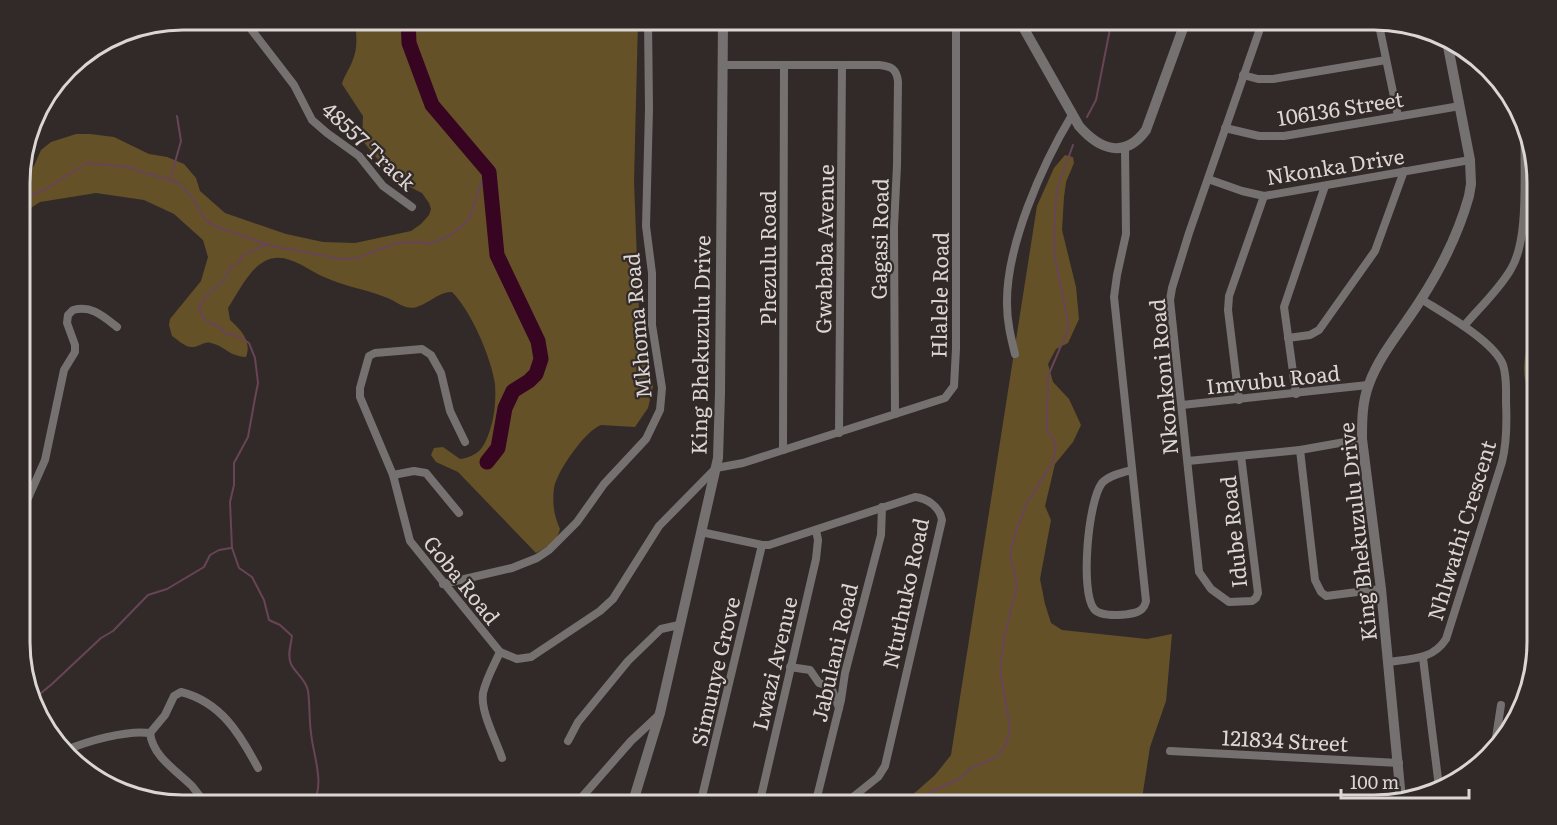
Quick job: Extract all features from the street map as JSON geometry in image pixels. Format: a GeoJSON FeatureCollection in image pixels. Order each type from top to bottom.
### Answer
{"type":"FeatureCollection","features":[{"type":"Feature","properties":{"kind":"street","name":"48557 Track"},"geometry":{"type":"LineString","coordinates":[[252,30],[294,85],[312,120],[359,156],[384,186],[412,207]]}},
{"type":"Feature","properties":{"kind":"street","name":"Mkhoma Road"},"geometry":{"type":"LineString","coordinates":[[443,584],[512,568],[537,558],[549,550],[577,522],[604,484],[646,439],[660,410],[662,388],[652,325],[652,273],[646,226],[648,30]]}},
{"type":"Feature","properties":{"kind":"street","name":"King Bhekuzulu Drive"},"geometry":{"type":"LineString","coordinates":[[635,795],[660,713],[716,468],[719,440],[723,30]]}},
{"type":"Feature","properties":{"kind":"street","name":"Hlalele Road"},"geometry":{"type":"LineString","coordinates":[[716,468],[743,463],[941,401],[954,387],[957,205],[956,30]]}},
{"type":"Feature","properties":{"kind":"street"},"geometry":{"type":"LineString","coordinates":[[1025,30],[1079,126],[1093,140],[1110,147],[1125,147],[1140,138],[1150,122],[1182,30]]}},
{"type":"Feature","properties":{"kind":"street","name":"Nkonkoni Road"},"geometry":{"type":"LineString","coordinates":[[1252,601],[1229,602],[1211,589],[1200,574],[1170,294],[1260,30]]}},
{"type":"Feature","properties":{"kind":"street"},"geometry":{"type":"LineString","coordinates":[[1380,30],[1398,116]]}},
{"type":"Feature","properties":{"kind":"street","name":"King Bhekuzulu Drive"},"geometry":{"type":"LineString","coordinates":[[1401,793],[1381,589],[1362,439],[1362,417],[1368,385],[1382,358],[1438,269],[1466,207],[1471,184],[1470,160],[1449,49]]}},
{"type":"Feature","properties":{"kind":"street"},"geometry":{"type":"LineString","coordinates":[[1244,75],[1273,79],[1386,60]]}},
{"type":"Feature","properties":{"kind":"street","name":"Gagasi Road"},"geometry":{"type":"LineString","coordinates":[[842,65],[879,64],[890,67],[895,70],[898,82],[894,227],[895,414]]}},
{"type":"Feature","properties":{"kind":"street"},"geometry":{"type":"LineString","coordinates":[[722,65],[842,65]]}},
{"type":"Feature","properties":{"kind":"street","name":"Phezulu Road"},"geometry":{"type":"LineString","coordinates":[[783,450],[784,65]]}},
{"type":"Feature","properties":{"kind":"street","name":"Gwababa Avenue"},"geometry":{"type":"LineString","coordinates":[[839,433],[842,65]]}},
{"type":"Feature","properties":{"kind":"street","name":"106136 Street"},"geometry":{"type":"LineString","coordinates":[[1225,129],[1269,137],[1460,106]]}},
{"type":"Feature","properties":{"kind":"street"},"geometry":{"type":"LineString","coordinates":[[1015,354],[1009,331],[1007,302],[1014,249],[1054,146],[1072,115]]}},
{"type":"Feature","properties":{"kind":"street"},"geometry":{"type":"LineString","coordinates":[[1125,147],[1126,234],[1114,297],[1146,601],[1139,612],[1107,615],[1095,611],[1090,600],[1087,542],[1100,487],[1106,480],[1131,470]]}},
{"type":"Feature","properties":{"kind":"street"},"geometry":{"type":"LineString","coordinates":[[1464,326],[1503,280],[1515,262],[1522,227],[1524,154]]}},
{"type":"Feature","properties":{"kind":"street","name":"Nkonka Drive"},"geometry":{"type":"LineString","coordinates":[[1208,179],[1264,196],[1470,160]]}},
{"type":"Feature","properties":{"kind":"street"},"geometry":{"type":"LineString","coordinates":[[1288,338],[1310,335],[1319,330],[1363,270],[1379,242],[1404,171]]}},
{"type":"Feature","properties":{"kind":"street"},"geometry":{"type":"LineString","coordinates":[[1296,394],[1284,312],[1285,300],[1325,186]]}},
{"type":"Feature","properties":{"kind":"street"},"geometry":{"type":"LineString","coordinates":[[1239,400],[1228,310],[1229,296],[1264,196]]}},
{"type":"Feature","properties":{"kind":"street","name":"Nhlwathi Crescent"},"geometry":{"type":"LineString","coordinates":[[1421,299],[1464,326],[1494,351],[1504,367],[1507,438],[1502,462],[1449,633],[1439,648],[1423,658]]}},
{"type":"Feature","properties":{"kind":"street"},"geometry":{"type":"LineString","coordinates":[[30,488],[47,453],[64,370],[76,349],[67,323],[68,315],[77,309],[89,309],[102,315],[117,327]]}},
{"type":"Feature","properties":{"kind":"street","name":"Goba Road"},"geometry":{"type":"LineString","coordinates":[[465,441],[450,411],[435,360],[429,353],[422,349],[372,354],[367,358],[359,394],[393,475],[410,541],[500,652],[517,659],[535,655],[609,603],[655,530],[716,468]]}},
{"type":"Feature","properties":{"kind":"street","name":"Imvubu Road"},"geometry":{"type":"LineString","coordinates":[[1182,405],[1368,385]]}},
{"type":"Feature","properties":{"kind":"street"},"geometry":{"type":"LineString","coordinates":[[1188,461],[1300,450],[1362,439]]}},
{"type":"Feature","properties":{"kind":"street"},"geometry":{"type":"LineString","coordinates":[[1300,450],[1315,580],[1321,592],[1326,596],[1381,589]]}},
{"type":"Feature","properties":{"kind":"street","name":"Idube Road"},"geometry":{"type":"LineString","coordinates":[[1241,456],[1258,594],[1252,601]]}},
{"type":"Feature","properties":{"kind":"street"},"geometry":{"type":"LineString","coordinates":[[393,475],[414,471],[426,473],[459,513]]}},
{"type":"Feature","properties":{"kind":"street","name":"Ntuthuko Road"},"geometry":{"type":"LineString","coordinates":[[701,532],[762,545],[773,544],[918,497],[929,502],[938,510],[942,520],[885,766],[878,777],[856,795]]}},
{"type":"Feature","properties":{"kind":"street","name":"Jabulani Road"},"geometry":{"type":"LineString","coordinates":[[817,795],[839,708],[847,662],[882,535],[882,507]]}},
{"type":"Feature","properties":{"kind":"street","name":"Lwazi Avenue"},"geometry":{"type":"LineString","coordinates":[[761,795],[816,559],[818,546],[816,530]]}},
{"type":"Feature","properties":{"kind":"street","name":"Simunye Grove"},"geometry":{"type":"LineString","coordinates":[[702,795],[762,545]]}},
{"type":"Feature","properties":{"kind":"street"},"geometry":{"type":"LineString","coordinates":[[568,741],[578,722],[628,661],[661,629],[679,625]]}},
{"type":"Feature","properties":{"kind":"street"},"geometry":{"type":"LineString","coordinates":[[500,652],[483,693],[484,710],[502,758]]}},
{"type":"Feature","properties":{"kind":"street"},"geometry":{"type":"LineString","coordinates":[[1388,662],[1423,658],[1438,781]]}},
{"type":"Feature","properties":{"kind":"street"},"geometry":{"type":"LineString","coordinates":[[790,667],[810,670],[819,683],[831,687],[839,708]]}},
{"type":"Feature","properties":{"kind":"street"},"geometry":{"type":"LineString","coordinates":[[198,795],[159,754],[151,741],[150,733],[165,715],[174,696],[181,693],[189,694],[210,705],[227,719],[258,768]]}},
{"type":"Feature","properties":{"kind":"street"},"geometry":{"type":"LineString","coordinates":[[1497,733],[1501,705]]}},
{"type":"Feature","properties":{"kind":"street"},"geometry":{"type":"LineString","coordinates":[[584,795],[631,741],[660,713]]}},
{"type":"Feature","properties":{"kind":"street"},"geometry":{"type":"LineString","coordinates":[[72,747],[137,732],[150,733]]}},
{"type":"Feature","properties":{"kind":"street","name":"121834 Street"},"geometry":{"type":"LineString","coordinates":[[1170,751],[1399,763]]}},
{"type":"Feature","properties":{"kind":"shaded area"},"geometry":{"type":"Polygon","coordinates":[[[355,30],[638,30],[634,181],[640,340],[651,373],[653,387],[648,408],[635,427],[601,425],[587,435],[573,452],[560,472],[554,488],[553,504],[560,529],[559,534],[551,544],[536,553],[458,472],[436,462],[431,455],[434,448],[443,447],[460,459],[472,456],[485,442],[494,413],[495,384],[489,361],[473,322],[452,292],[440,295],[418,307],[406,307],[377,294],[331,280],[288,259],[273,258],[254,270],[228,308],[230,320],[241,332],[248,346],[246,357],[231,353],[211,343],[190,347],[172,336],[170,319],[201,281],[208,257],[203,240],[174,214],[144,200],[96,193],[40,202],[30,208],[30,170],[41,150],[51,142],[76,134],[90,134],[114,137],[149,154],[167,157],[184,164],[196,178],[200,191],[225,213],[286,234],[323,242],[355,243],[411,231],[429,215],[431,209],[429,203],[422,193],[394,179],[362,140],[363,116],[342,84],[355,52],[355,30]]]}},
{"type":"Feature","properties":{"kind":"shaded area"},"geometry":{"type":"Polygon","coordinates":[[[1065,155],[1073,157],[1074,163],[1066,182],[1062,230],[1076,287],[1079,319],[1068,343],[1056,349],[1048,364],[1053,382],[1069,399],[1081,425],[1073,442],[1055,464],[1045,506],[1051,520],[1040,579],[1045,604],[1051,623],[1062,630],[1147,639],[1172,634],[1166,701],[1150,747],[1143,795],[912,795],[935,775],[951,755],[1037,206],[1054,168],[1065,155]]]}},
{"type":"Feature","properties":{"kind":"shaded area"},"geometry":{"type":"Polygon","coordinates":[[[1527,347],[1527,386],[1524,369],[1527,347]]]}},
{"type":"Feature","properties":{"kind":"waterway"},"geometry":{"type":"LineString","coordinates":[[408,30],[409,43],[432,105],[489,172],[497,255],[538,341],[541,359],[536,374],[513,391],[505,408],[498,448],[487,462]]}},
{"type":"Feature","properties":{"kind":"waterway"},"geometry":{"type":"LineString","coordinates":[[1087,117],[1096,100],[1110,30]]}},
{"type":"Feature","properties":{"kind":"waterway"},"geometry":{"type":"LineString","coordinates":[[170,180],[181,141],[177,116]]}},
{"type":"Feature","properties":{"kind":"waterway"},"geometry":{"type":"LineString","coordinates":[[926,795],[961,778],[971,768],[997,757],[1007,742],[1010,727],[1000,671],[1004,638],[1017,586],[1010,553],[1026,505],[1053,461],[1056,444],[1047,430],[1048,376],[1069,327],[1054,252],[1055,211],[1057,189],[1073,145]]}},
{"type":"Feature","properties":{"kind":"waterway"},"geometry":{"type":"LineString","coordinates":[[30,196],[87,163],[127,167],[179,183],[193,199],[204,218],[222,229],[272,246],[342,259],[358,258],[396,243],[430,244],[450,235],[470,217],[481,183],[489,172]]}},
{"type":"Feature","properties":{"kind":"waterway"},"geometry":{"type":"LineString","coordinates":[[268,244],[245,254],[231,267],[225,279],[204,298],[199,308],[202,317],[210,323],[218,326],[226,334],[238,336],[249,343],[255,358],[258,383],[248,437],[234,463],[234,485],[230,502],[232,548],[239,568],[252,577],[264,600],[269,620],[280,625],[292,636],[290,661],[308,691],[311,733],[318,770],[316,795]]}},
{"type":"Feature","properties":{"kind":"waterway"},"geometry":{"type":"LineString","coordinates":[[40,694],[101,638],[113,631],[148,595],[167,589],[204,567],[210,555],[219,550],[231,548]]}}]}
